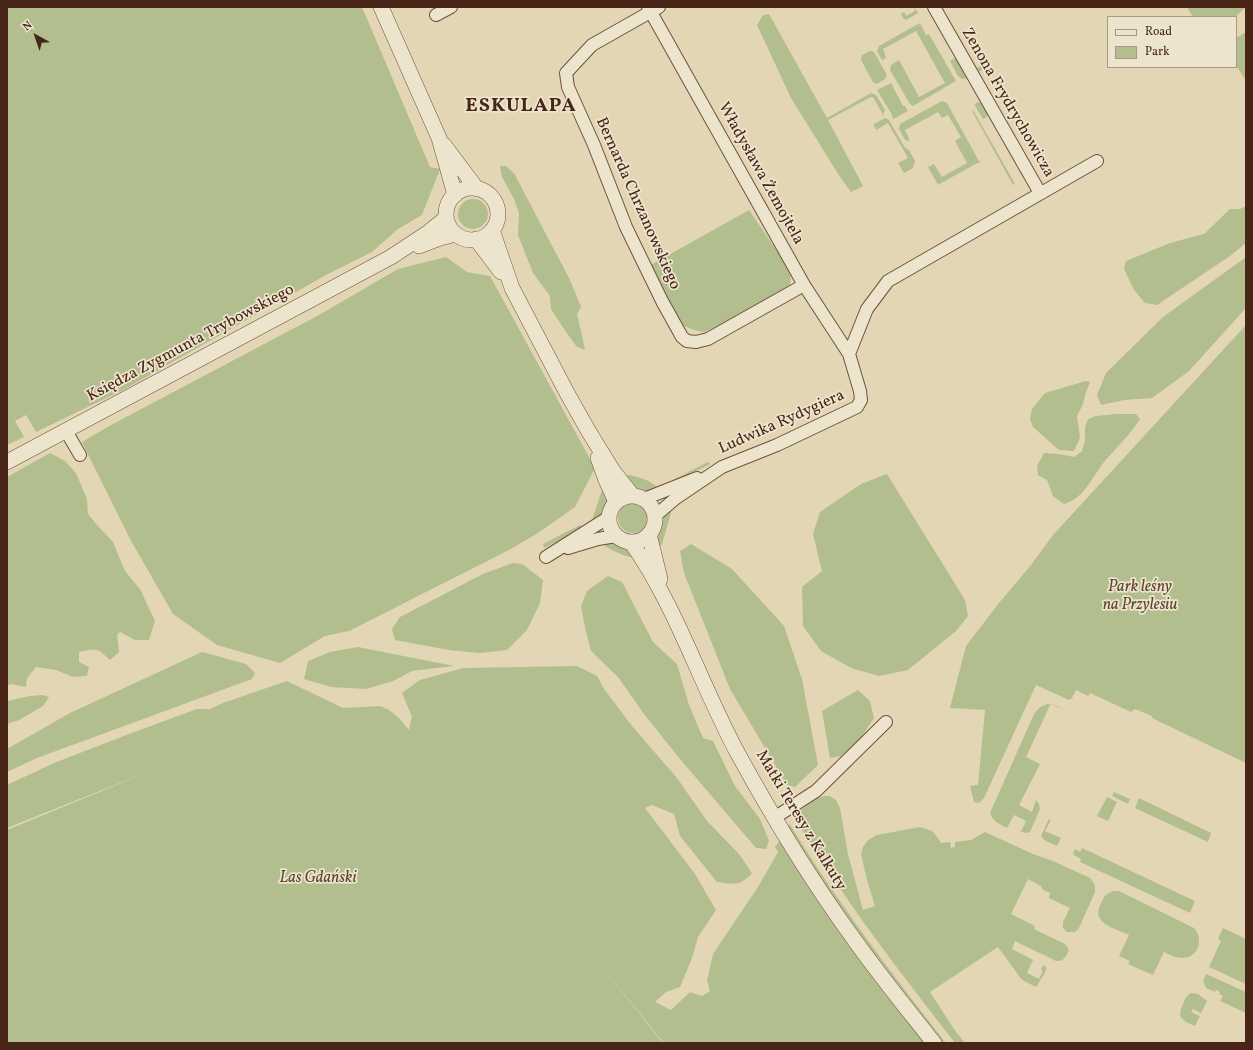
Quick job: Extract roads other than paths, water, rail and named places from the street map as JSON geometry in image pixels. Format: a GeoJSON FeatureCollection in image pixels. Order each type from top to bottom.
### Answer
{"type":"FeatureCollection","features":[{"type":"Feature","properties":{"kind":"street"},"geometry":{"type":"LineString","coordinates":[[381,7],[439,138],[455,195]]}},
{"type":"Feature","properties":{"kind":"street"},"geometry":{"type":"LineString","coordinates":[[436,15],[451,7]]}},
{"type":"Feature","properties":{"kind":"street","name":"Zenona Frydrychowicza"},"geometry":{"type":"LineString","coordinates":[[934,7],[1040,194]]}},
{"type":"Feature","properties":{"kind":"street","name":"Bernarda Chrzanowskiego"},"geometry":{"type":"LineString","coordinates":[[652,9],[592,45],[566,73],[568,87],[594,145],[626,226],[677,329],[687,341],[696,342],[708,339],[804,285]]}},
{"type":"Feature","properties":{"kind":"street","name":"Władysława Żemojtela"},"geometry":{"type":"LineString","coordinates":[[652,9],[804,285],[849,354]]}},
{"type":"Feature","properties":{"kind":"street"},"geometry":{"type":"LineString","coordinates":[[439,138],[477,189]]}},
{"type":"Feature","properties":{"kind":"street"},"geometry":{"type":"LineString","coordinates":[[849,354],[867,309],[888,281],[1097,161]]}},
{"type":"Feature","properties":{"kind":"street"},"geometry":{"type":"LineString","coordinates":[[470,188],[477,189],[486,192],[496,204],[498,212],[497,220],[492,230],[482,238],[465,239],[456,234],[449,226],[446,218],[448,205],[455,195],[463,190],[470,188]]}},
{"type":"Feature","properties":{"kind":"street","name":"Księdza Zygmunta Trybowskiego"},"geometry":{"type":"LineString","coordinates":[[7,462],[391,257],[426,234],[446,218]]}},
{"type":"Feature","properties":{"kind":"street"},"geometry":{"type":"LineString","coordinates":[[492,230],[512,288]]}},
{"type":"Feature","properties":{"kind":"street","name":"Księdza Zygmunta Trybowskiego"},"geometry":{"type":"LineString","coordinates":[[391,257],[440,238],[456,234]]}},
{"type":"Feature","properties":{"kind":"street"},"geometry":{"type":"LineString","coordinates":[[476,239],[512,288],[588,432],[613,471],[638,497],[649,503],[653,509],[655,516],[654,526],[649,534],[643,539],[631,542],[622,540],[616,536],[612,530],[609,517],[612,506],[621,498],[638,497]]}},
{"type":"Feature","properties":{"kind":"street","name":"Ludwika Rydygiera"},"geometry":{"type":"LineString","coordinates":[[655,516],[676,498],[722,466],[777,445],[857,407],[861,400],[860,391],[849,354]]}},
{"type":"Feature","properties":{"kind":"street"},"geometry":{"type":"LineString","coordinates":[[66,431],[80,455]]}},
{"type":"Feature","properties":{"kind":"street"},"geometry":{"type":"LineString","coordinates":[[588,432],[616,502]]}},
{"type":"Feature","properties":{"kind":"street","name":"Ludwika Rydygiera"},"geometry":{"type":"LineString","coordinates":[[638,497],[713,472]]}},
{"type":"Feature","properties":{"kind":"street"},"geometry":{"type":"LineString","coordinates":[[609,517],[549,555],[592,540],[616,536]]}},
{"type":"Feature","properties":{"kind":"street","name":"Matki Teresy z Kalkuty"},"geometry":{"type":"LineString","coordinates":[[649,534],[664,600]]}},
{"type":"Feature","properties":{"kind":"street","name":"Matki Teresy z Kalkuty"},"geometry":{"type":"LineString","coordinates":[[631,542],[642,557],[730,739],[774,818],[805,868],[856,943],[934,1043]]}},
{"type":"Feature","properties":{"kind":"street"},"geometry":{"type":"LineString","coordinates":[[774,818],[807,798],[820,788],[886,722]]}},
{"type":"Feature","properties":{"kind":"district","name":"ESKULAPA"},"geometry":{"type":"Point","coordinates":[521,107]}},
{"type":"Feature","properties":{"kind":"park label","name":"Park leśny na Przylesiu"},"geometry":{"type":"Point","coordinates":[1140,597]}},
{"type":"Feature","properties":{"kind":"park label","name":"Las Gdański"},"geometry":{"type":"Point","coordinates":[318,879]}}]}
